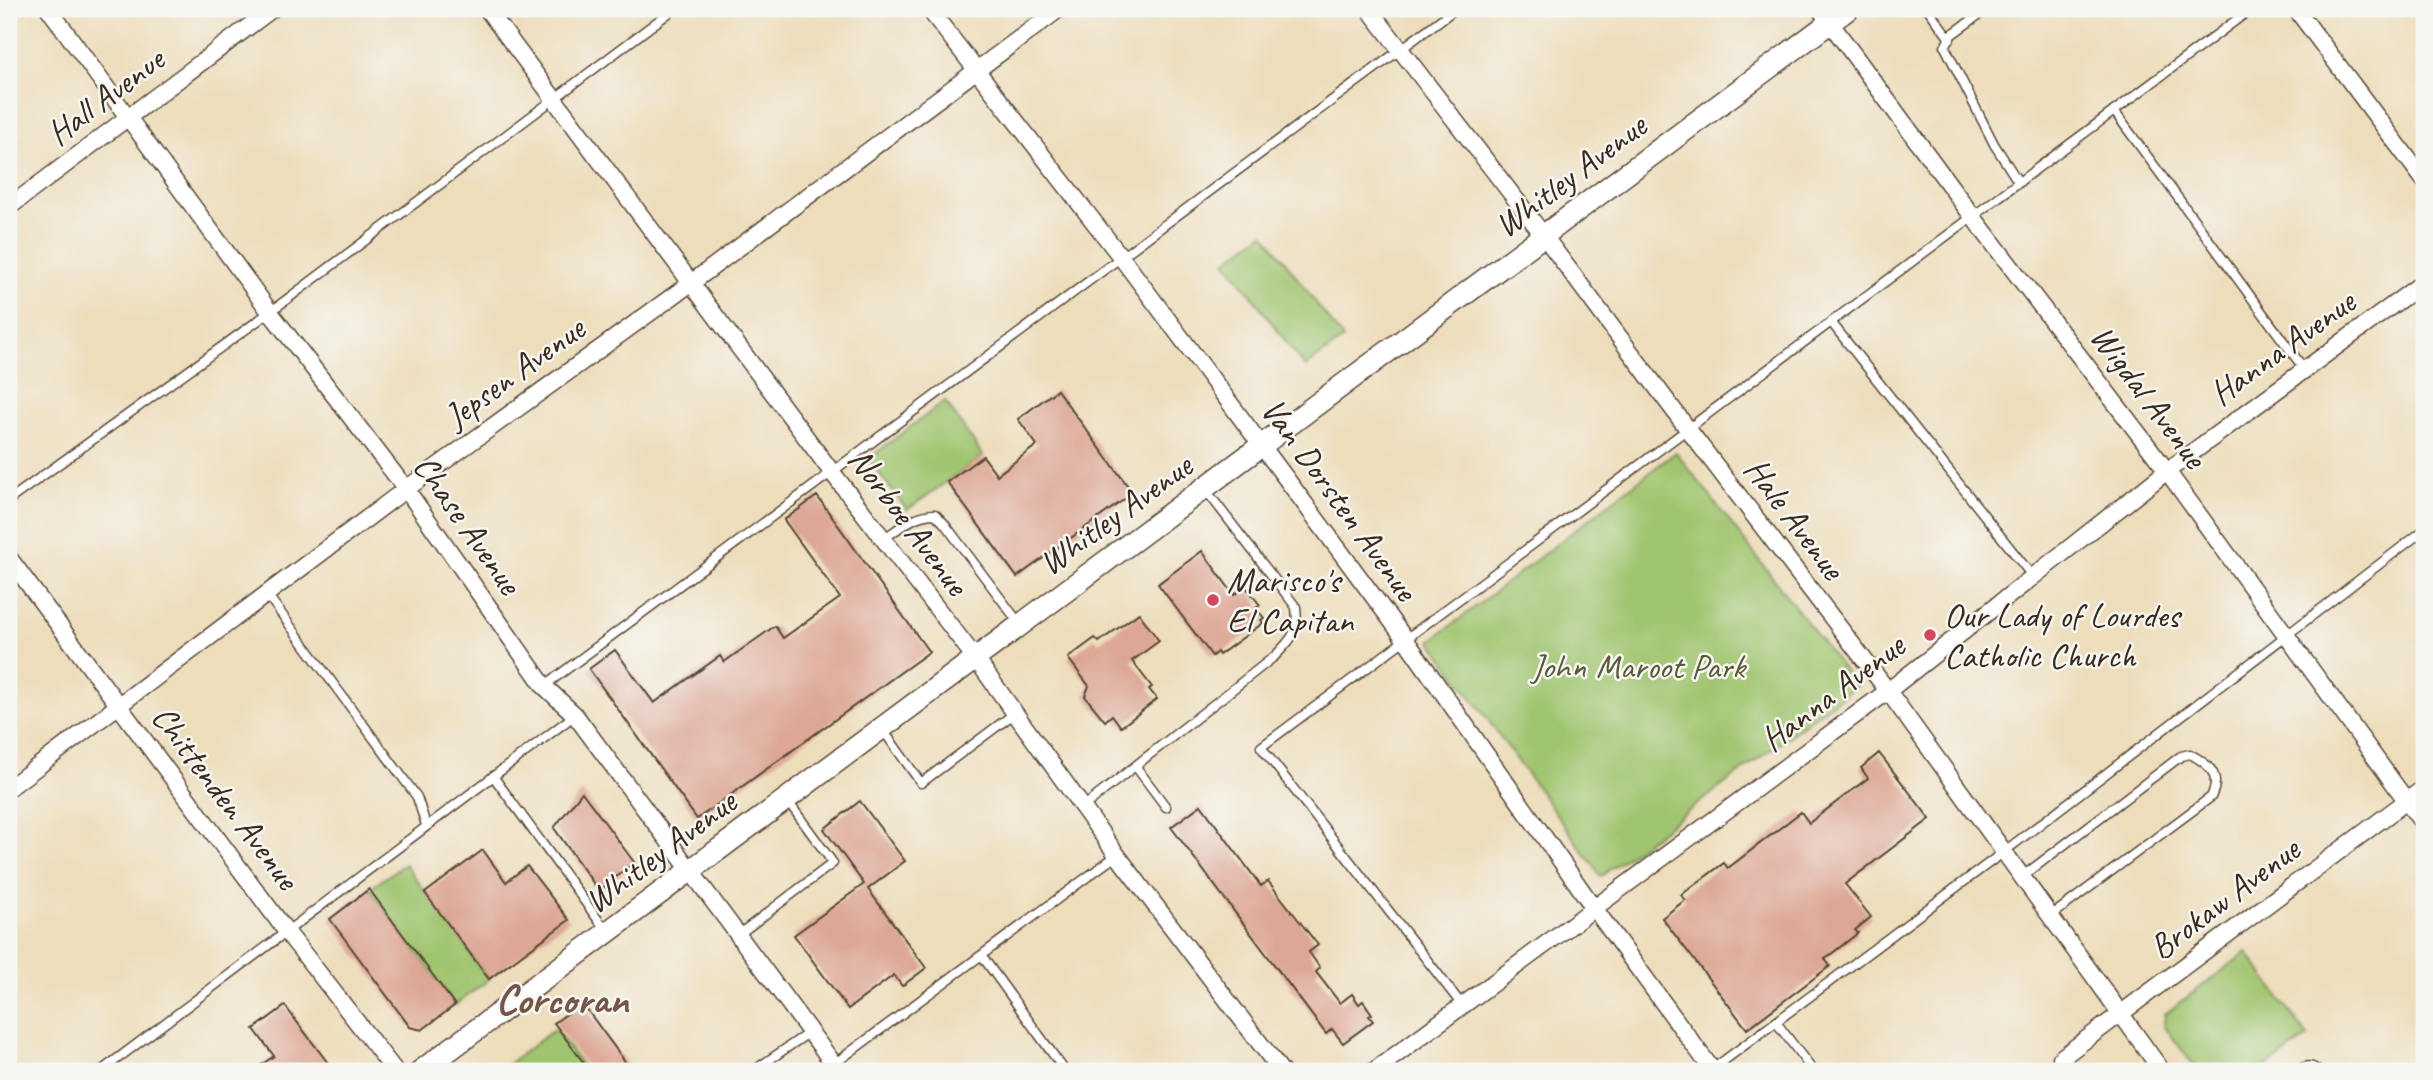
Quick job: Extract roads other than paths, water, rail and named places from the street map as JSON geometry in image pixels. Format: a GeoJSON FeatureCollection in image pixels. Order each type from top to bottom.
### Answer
{"type":"FeatureCollection","features":[{"type":"Feature","properties":{"kind":"street","name":"Chase Avenue"},"geometry":{"type":"LineString","coordinates":[[49,9],[270,312],[406,489],[544,686],[575,715],[836,1068]]}},
{"type":"Feature","properties":{"kind":"street","name":"Hall Avenue"},"geometry":{"type":"LineString","coordinates":[[9,207],[272,9]]}},
{"type":"Feature","properties":{"kind":"street","name":"Norboe Avenue"},"geometry":{"type":"LineString","coordinates":[[487,9],[831,471],[976,659],[1117,855],[1281,1071]]}},
{"type":"Feature","properties":{"kind":"street","name":"Van Dorsten Avenue"},"geometry":{"type":"LineString","coordinates":[[929,9],[1121,257],[1405,639],[1711,1071]]}},
{"type":"Feature","properties":{"kind":"street","name":"Jepsen Avenue"},"geometry":{"type":"LineString","coordinates":[[9,788],[406,489],[691,283],[1059,9]]}},
{"type":"Feature","properties":{"kind":"street","name":"Hale Avenue"},"geometry":{"type":"LineString","coordinates":[[1369,9],[1545,236],[1686,428],[1888,691],[2006,851],[2162,1071]]}},
{"type":"Feature","properties":{"kind":"street","name":"Whitley Avenue"},"geometry":{"type":"LineString","coordinates":[[421,1071],[1545,236],[1825,15],[1849,9]]}},
{"type":"Feature","properties":{"kind":"street"},"geometry":{"type":"LineString","coordinates":[[2296,9],[2424,180]]}},
{"type":"Feature","properties":{"kind":"street","name":"Wigdal Avenue"},"geometry":{"type":"LineString","coordinates":[[1825,15],[1973,217],[2167,471],[2424,825]]}},
{"type":"Feature","properties":{"kind":"street","name":"Hanna Avenue"},"geometry":{"type":"LineString","coordinates":[[1374,1071],[1888,691],[2167,471],[2424,282]]}},
{"type":"Feature","properties":{"kind":"street","name":"Chittenden Avenue"},"geometry":{"type":"LineString","coordinates":[[9,558],[286,931],[395,1071]]}},
{"type":"Feature","properties":{"kind":"street","name":"Brokaw Avenue"},"geometry":{"type":"LineString","coordinates":[[2061,1058],[2424,788]]}},
{"type":"Feature","properties":{"kind":"lane"},"geometry":{"type":"LineString","coordinates":[[9,500],[270,312],[674,9]]}},
{"type":"Feature","properties":{"kind":"lane"},"geometry":{"type":"LineString","coordinates":[[544,686],[1455,9]]}},
{"type":"Feature","properties":{"kind":"lane"},"geometry":{"type":"LineString","coordinates":[[1928,9],[1950,39]]}},
{"type":"Feature","properties":{"kind":"lane"},"geometry":{"type":"LineString","coordinates":[[1987,9],[1950,39],[1945,47],[1994,144],[2019,183]]}},
{"type":"Feature","properties":{"kind":"lane"},"geometry":{"type":"LineString","coordinates":[[1462,1005],[1261,747],[2251,9]]}},
{"type":"Feature","properties":{"kind":"lane"},"geometry":{"type":"LineString","coordinates":[[2114,111],[2304,369]]}},
{"type":"Feature","properties":{"kind":"lane"},"geometry":{"type":"LineString","coordinates":[[1831,321],[2033,577]]}},
{"type":"Feature","properties":{"kind":"lane"},"geometry":{"type":"LineString","coordinates":[[1083,807],[1275,656],[1290,640],[1298,624],[1296,607],[1205,489]]}},
{"type":"Feature","properties":{"kind":"lane"},"geometry":{"type":"LineString","coordinates":[[883,539],[912,519],[924,514],[935,514],[1021,625]]}},
{"type":"Feature","properties":{"kind":"lane"},"geometry":{"type":"LineString","coordinates":[[1711,1071],[2006,851],[2424,530]]}},
{"type":"Feature","properties":{"kind":"lane"},"geometry":{"type":"LineString","coordinates":[[266,593],[417,797],[426,825]]}},
{"type":"Feature","properties":{"kind":"lane"},"geometry":{"type":"LineString","coordinates":[[881,728],[921,783],[1015,713]]}},
{"type":"Feature","properties":{"kind":"lane"},"geometry":{"type":"LineString","coordinates":[[102,1071],[575,715]]}},
{"type":"Feature","properties":{"kind":"lane"},"geometry":{"type":"LineString","coordinates":[[2023,876],[2180,756],[2190,754],[2209,766],[2215,776],[2216,787],[2211,797],[2051,916]]}},
{"type":"Feature","properties":{"kind":"lane"},"geometry":{"type":"LineString","coordinates":[[1136,767],[1166,807]]}},
{"type":"Feature","properties":{"kind":"lane"},"geometry":{"type":"LineString","coordinates":[[493,776],[607,932]]}},
{"type":"Feature","properties":{"kind":"lane"},"geometry":{"type":"LineString","coordinates":[[738,935],[833,863],[786,798]]}},
{"type":"Feature","properties":{"kind":"lane"},"geometry":{"type":"LineString","coordinates":[[836,1068],[1117,855]]}},
{"type":"Feature","properties":{"kind":"lane"},"geometry":{"type":"LineString","coordinates":[[982,956],[1065,1071]]}},
{"type":"Feature","properties":{"kind":"lane"},"geometry":{"type":"LineString","coordinates":[[1776,1022],[1813,1071]]}},
{"type":"Feature","properties":{"kind":"lane"},"geometry":{"type":"LineString","coordinates":[[753,1071],[810,1032]]}},
{"type":"Feature","properties":{"kind":"lane"},"geometry":{"type":"LineString","coordinates":[[2297,1071],[2309,1066],[2318,1071]]}},
{"type":"Feature","properties":{"kind":"place","name":"Marisco's El Capitan"},"geometry":{"type":"Point","coordinates":[1213,600]}},
{"type":"Feature","properties":{"kind":"place","name":"Our Lady of Lourdes Catholic Church"},"geometry":{"type":"Point","coordinates":[1930,635]}},
{"type":"Feature","properties":{"kind":"district","name":"Corcoran"},"geometry":{"type":"Point","coordinates":[562,998]}},
{"type":"Feature","properties":{"kind":"park label","name":"John Maroot Park"},"geometry":{"type":"Point","coordinates":[1638,666]}}]}
